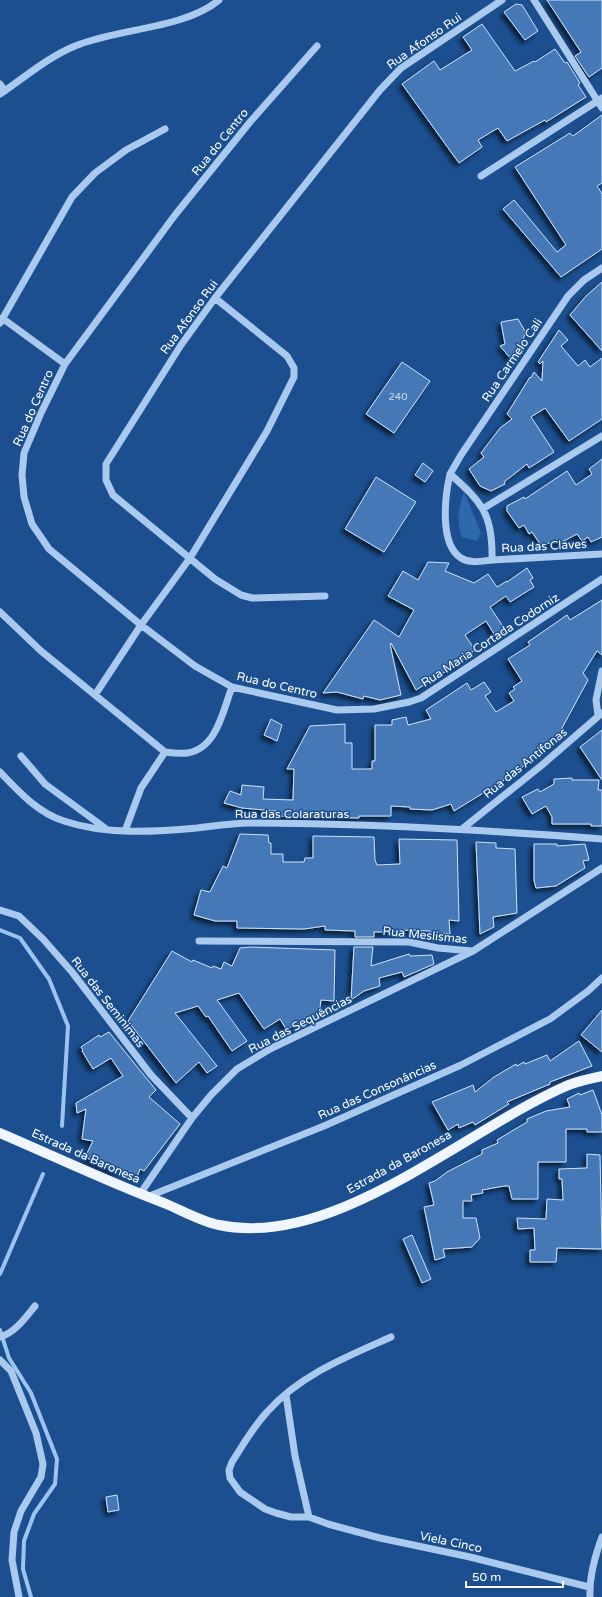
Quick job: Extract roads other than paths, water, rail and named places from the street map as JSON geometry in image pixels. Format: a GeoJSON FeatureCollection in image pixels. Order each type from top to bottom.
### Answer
{"type":"FeatureCollection","features":[{"type":"Feature","properties":{"kind":"main road","name":"Estrada da Baronesa"},"geometry":{"type":"LineString","coordinates":[[0,1133],[143,1195],[217,1224],[247,1229],[286,1225],[318,1216],[364,1198],[400,1179],[504,1118],[565,1086],[602,1076]]}},
{"type":"Feature","properties":{"kind":"street"},"geometry":{"type":"LineString","coordinates":[[0,84],[2,92],[75,46],[114,34],[188,18],[212,6],[219,0]]}},
{"type":"Feature","properties":{"kind":"street","name":"Rua Afonso Rui"},"geometry":{"type":"LineString","coordinates":[[325,596],[252,598],[241,595],[215,579],[113,495],[106,480],[106,464],[181,345],[215,298],[389,80],[401,68],[502,0]]}},
{"type":"Feature","properties":{"kind":"street"},"geometry":{"type":"LineString","coordinates":[[534,0],[600,99],[602,108]]}},
{"type":"Feature","properties":{"kind":"street","name":"Rua do Centro"},"geometry":{"type":"LineString","coordinates":[[317,46],[250,122],[175,215],[66,364],[41,413],[24,453],[22,475],[24,497],[32,524],[49,549],[141,625],[195,666],[232,687],[336,710]]}},
{"type":"Feature","properties":{"kind":"street"},"geometry":{"type":"LineString","coordinates":[[481,176],[600,99]]}},
{"type":"Feature","properties":{"kind":"street"},"geometry":{"type":"LineString","coordinates":[[66,364],[1,320],[72,197],[94,173],[126,150],[165,128]]}},
{"type":"Feature","properties":{"kind":"street","name":"Rua Carmelo Cali"},"geometry":{"type":"LineString","coordinates":[[492,560],[476,562],[462,559],[453,551],[448,539],[446,519],[446,492],[450,474],[461,455],[568,296],[584,280],[602,268]]}},
{"type":"Feature","properties":{"kind":"street"},"geometry":{"type":"LineString","coordinates":[[95,695],[141,625],[190,558],[267,431],[294,377],[294,368],[287,356],[215,298]]}},
{"type":"Feature","properties":{"kind":"street"},"geometry":{"type":"LineString","coordinates":[[450,474],[484,508],[602,436]]}},
{"type":"Feature","properties":{"kind":"street","name":"Rua das Claves"},"geometry":{"type":"LineString","coordinates":[[484,508],[492,539],[492,560],[602,554]]}},
{"type":"Feature","properties":{"kind":"street","name":"Rua Maria Cortada Codorniz"},"geometry":{"type":"LineString","coordinates":[[336,710],[374,709],[421,698],[602,579]]}},
{"type":"Feature","properties":{"kind":"street"},"geometry":{"type":"LineString","coordinates":[[0,612],[41,651],[165,752],[187,753],[197,750],[206,744],[215,732],[232,687]]}},
{"type":"Feature","properties":{"kind":"street"},"geometry":{"type":"LineString","coordinates":[[600,714],[596,700],[602,671]]}},
{"type":"Feature","properties":{"kind":"street","name":"Rua das Antífonas"},"geometry":{"type":"LineString","coordinates":[[462,829],[542,765],[600,714]]}},
{"type":"Feature","properties":{"kind":"street"},"geometry":{"type":"LineString","coordinates":[[124,831],[141,788],[165,752]]}},
{"type":"Feature","properties":{"kind":"street"},"geometry":{"type":"LineString","coordinates":[[20,756],[45,784],[108,830]]}},
{"type":"Feature","properties":{"kind":"street","name":"Rua das Colaraturas"},"geometry":{"type":"LineString","coordinates":[[0,772],[16,789],[44,812],[63,821],[108,830],[124,831],[191,828],[248,823],[462,829],[602,839]]}},
{"type":"Feature","properties":{"kind":"street","name":"Rua Meslismas"},"geometry":{"type":"LineString","coordinates":[[199,940],[409,942],[438,948],[473,951],[602,868]]}},
{"type":"Feature","properties":{"kind":"street","name":"Rua das Seminimas"},"geometry":{"type":"LineString","coordinates":[[0,910],[18,916],[43,939],[72,972],[151,1074],[192,1118]]}},
{"type":"Feature","properties":{"kind":"street","name":"Rua das Sequências"},"geometry":{"type":"LineString","coordinates":[[143,1195],[192,1118],[211,1095],[238,1069],[270,1049],[473,951]]}},
{"type":"Feature","properties":{"kind":"street","name":"Rua das Consonâncias"},"geometry":{"type":"LineString","coordinates":[[143,1195],[324,1126],[461,1065],[550,1019],[588,991],[602,978]]}},
{"type":"Feature","properties":{"kind":"street"},"geometry":{"type":"LineString","coordinates":[[2,1336],[25,1319],[36,1306]]}},
{"type":"Feature","properties":{"kind":"street"},"geometry":{"type":"LineString","coordinates":[[308,1517],[286,1395],[297,1384],[315,1373],[391,1337]]}},
{"type":"Feature","properties":{"kind":"street"},"geometry":{"type":"LineString","coordinates":[[0,1360],[11,1371],[31,1419],[36,1433],[43,1464],[41,1477],[21,1511],[14,1532],[12,1560],[19,1597]]}},
{"type":"Feature","properties":{"kind":"street","name":"Viela Cinco"},"geometry":{"type":"LineString","coordinates":[[286,1395],[267,1411],[232,1462],[229,1470],[230,1478],[240,1492],[264,1509],[291,1517],[308,1517],[380,1538],[470,1557],[590,1587]]}},
{"type":"Feature","properties":{"kind":"street"},"geometry":{"type":"LineString","coordinates":[[590,1597],[590,1587],[595,1556],[602,1537]]}},
{"type":"Feature","properties":{"kind":"waterway"},"geometry":{"type":"LineString","coordinates":[[0,930],[20,938],[49,979],[68,1026],[62,1126]]}},
{"type":"Feature","properties":{"kind":"waterway"},"geometry":{"type":"LineString","coordinates":[[0,1274],[43,1174]]}},
{"type":"Feature","properties":{"kind":"waterway"},"geometry":{"type":"LineString","coordinates":[[0,1330],[9,1358],[31,1393],[57,1459],[55,1484],[34,1514],[24,1541],[23,1569],[31,1597]]}}]}
